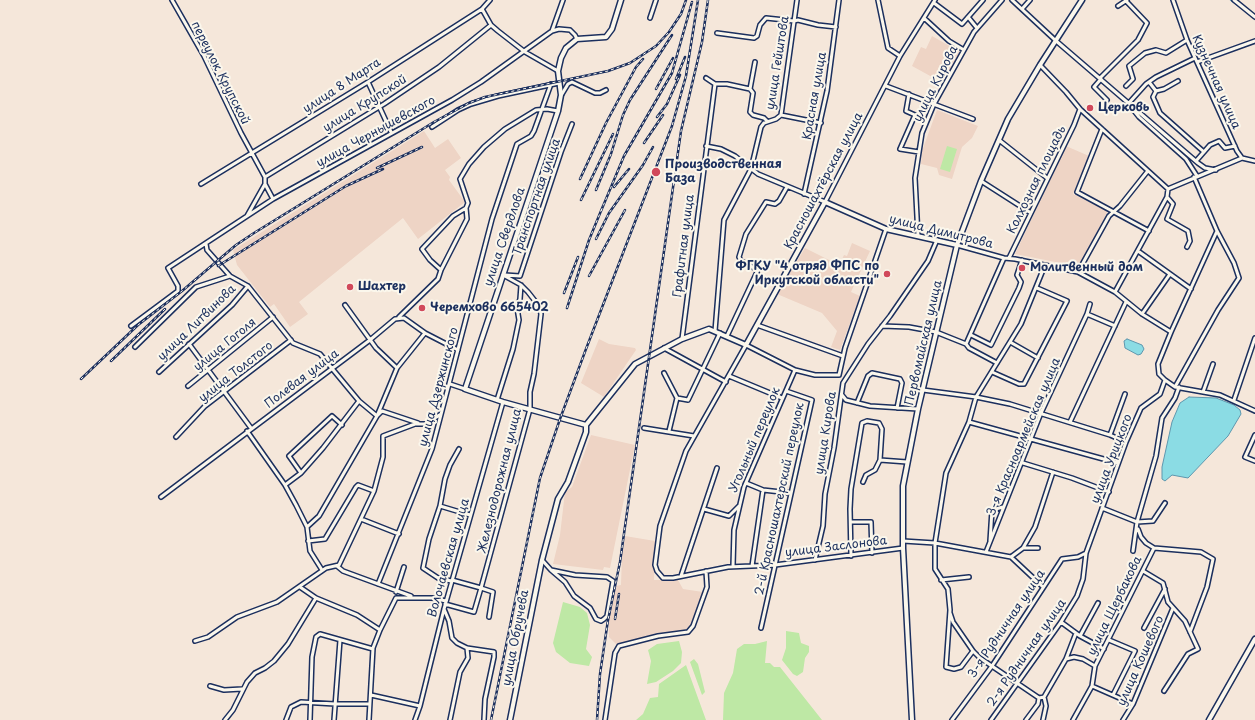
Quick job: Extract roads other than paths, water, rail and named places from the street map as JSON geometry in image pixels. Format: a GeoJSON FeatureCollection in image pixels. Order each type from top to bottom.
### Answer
{"type":"FeatureCollection","features":[{"type":"Feature","properties":{"kind":"street","name":"переулок Крупской"},"geometry":{"type":"LineString","coordinates":[[172,0],[204,56],[241,133],[253,153]]}},
{"type":"Feature","properties":{"kind":"street","name":"улица 8 Марта"},"geometry":{"type":"LineString","coordinates":[[201,184],[368,82],[482,9],[490,0]]}},
{"type":"Feature","properties":{"kind":"street"},"geometry":{"type":"LineString","coordinates":[[552,31],[563,0]]}},
{"type":"Feature","properties":{"kind":"street"},"geometry":{"type":"LineString","coordinates":[[482,9],[491,25],[525,52],[558,71],[563,53],[576,40],[606,37],[612,28],[622,0]]}},
{"type":"Feature","properties":{"kind":"street"},"geometry":{"type":"LineString","coordinates":[[650,18],[656,0]]}},
{"type":"Feature","properties":{"kind":"street","name":"улица Гейштова"},"geometry":{"type":"LineString","coordinates":[[767,121],[776,119],[781,115],[797,0]]}},
{"type":"Feature","properties":{"kind":"street","name":"Красная улица"},"geometry":{"type":"LineString","coordinates":[[804,194],[827,91],[839,0]]}},
{"type":"Feature","properties":{"kind":"street"},"geometry":{"type":"LineString","coordinates":[[878,0],[888,48],[900,56]]}},
{"type":"Feature","properties":{"kind":"street"},"geometry":{"type":"LineString","coordinates":[[934,1],[962,24],[983,0]]}},
{"type":"Feature","properties":{"kind":"street","name":"улица Кирова"},"geometry":{"type":"LineString","coordinates":[[918,236],[915,178],[922,133],[934,104],[977,28],[1002,0]]}},
{"type":"Feature","properties":{"kind":"street"},"geometry":{"type":"LineString","coordinates":[[1012,0],[1128,104],[1139,117],[1186,159],[1196,176],[1217,232],[1234,263],[1239,278],[1218,310],[1175,387]]}},
{"type":"Feature","properties":{"kind":"street"},"geometry":{"type":"LineString","coordinates":[[1022,9],[1030,0]]}},
{"type":"Feature","properties":{"kind":"street","name":"Первомайская улица"},"geometry":{"type":"LineString","coordinates":[[912,720],[902,503],[907,462],[936,332],[957,245],[981,181],[1008,119],[1055,40],[1081,0]]}},
{"type":"Feature","properties":{"kind":"street"},"geometry":{"type":"LineString","coordinates":[[1107,100],[1094,87],[1138,40],[1147,23],[1127,0],[1118,6]]}},
{"type":"Feature","properties":{"kind":"street","name":"Кузнечная улица"},"geometry":{"type":"LineString","coordinates":[[1173,0],[1187,40],[1235,146],[1242,158]]}},
{"type":"Feature","properties":{"kind":"street"},"geometry":{"type":"LineString","coordinates":[[1234,0],[1255,17]]}},
{"type":"Feature","properties":{"kind":"street","name":"Красношахтёрская улица"},"geometry":{"type":"LineString","coordinates":[[657,572],[656,558],[660,526],[682,462],[694,436],[726,382],[826,202],[900,56],[934,1]]}},
{"type":"Feature","properties":{"kind":"street"},"geometry":{"type":"LineString","coordinates":[[968,17],[977,28]]}},
{"type":"Feature","properties":{"kind":"street"},"geometry":{"type":"LineString","coordinates":[[717,33],[754,38],[762,21],[766,18],[794,21],[798,20],[818,25],[836,27]]}},
{"type":"Feature","properties":{"kind":"street"},"geometry":{"type":"LineString","coordinates":[[924,18],[950,41],[964,50]]}},
{"type":"Feature","properties":{"kind":"street","name":"улица Крупской"},"geometry":{"type":"LineString","coordinates":[[265,177],[380,106],[439,67],[491,25]]}},
{"type":"Feature","properties":{"kind":"street"},"geometry":{"type":"LineString","coordinates":[[552,31],[559,29],[570,30],[575,35],[576,40]]}},
{"type":"Feature","properties":{"kind":"street","name":"улица Чернышевского"},"geometry":{"type":"LineString","coordinates":[[131,326],[178,291],[178,286],[168,268],[273,199],[458,96],[525,52],[552,31]]}},
{"type":"Feature","properties":{"kind":"street"},"geometry":{"type":"LineString","coordinates":[[1126,86],[1133,79],[1129,66],[1145,53],[1156,50],[1166,53],[1187,40]]}},
{"type":"Feature","properties":{"kind":"street"},"geometry":{"type":"LineString","coordinates":[[1197,62],[1255,41]]}},
{"type":"Feature","properties":{"kind":"street"},"geometry":{"type":"LineString","coordinates":[[1128,104],[1149,82],[1195,58]]}},
{"type":"Feature","properties":{"kind":"street"},"geometry":{"type":"LineString","coordinates":[[750,89],[755,62]]}},
{"type":"Feature","properties":{"kind":"street"},"geometry":{"type":"LineString","coordinates":[[1040,65],[1080,109],[1147,172],[1168,189]]}},
{"type":"Feature","properties":{"kind":"street","name":"улица Свердлова"},"geometry":{"type":"LineString","coordinates":[[465,389],[558,112],[561,95],[558,71]]}},
{"type":"Feature","properties":{"kind":"street"},"geometry":{"type":"LineString","coordinates":[[706,78],[715,84],[727,84],[750,89],[754,93],[750,114],[764,118],[767,121],[761,127],[751,169],[724,220],[715,331]]}},
{"type":"Feature","properties":{"kind":"street"},"geometry":{"type":"LineString","coordinates":[[1178,81],[1164,89],[1156,91],[1153,97],[1160,113],[1204,152]]}},
{"type":"Feature","properties":{"kind":"street"},"geometry":{"type":"LineString","coordinates":[[368,82],[392,132]]}},
{"type":"Feature","properties":{"kind":"street"},"geometry":{"type":"LineString","coordinates":[[561,95],[568,84],[572,82],[595,93],[600,94],[606,90]]}},
{"type":"Feature","properties":{"kind":"street"},"geometry":{"type":"LineString","coordinates":[[1149,82],[1156,91]]}},
{"type":"Feature","properties":{"kind":"street"},"geometry":{"type":"LineString","coordinates":[[432,126],[471,104],[559,83]]}},
{"type":"Feature","properties":{"kind":"street","name":"улица Дзержинского"},"geometry":{"type":"LineString","coordinates":[[378,584],[432,449],[492,219],[518,144],[531,136],[551,84]]}},
{"type":"Feature","properties":{"kind":"street","name":"Графитная улица"},"geometry":{"type":"LineString","coordinates":[[682,339],[715,84]]}},
{"type":"Feature","properties":{"kind":"street"},"geometry":{"type":"LineString","coordinates":[[886,86],[973,119]]}},
{"type":"Feature","properties":{"kind":"street"},"geometry":{"type":"LineString","coordinates":[[909,94],[906,111],[915,116],[900,149],[919,152]]}},
{"type":"Feature","properties":{"kind":"street"},"geometry":{"type":"LineString","coordinates":[[1128,104],[1139,111],[1196,162],[1206,168],[1216,170]]}},
{"type":"Feature","properties":{"kind":"street"},"geometry":{"type":"LineString","coordinates":[[441,270],[430,260],[422,249],[453,216],[466,208],[468,203],[460,179],[469,164],[484,147],[505,128],[536,110],[542,109],[558,112]]}},
{"type":"Feature","properties":{"kind":"street","name":"Колхозная площадь"},"geometry":{"type":"LineString","coordinates":[[1009,258],[1074,125],[1080,109]]}},
{"type":"Feature","properties":{"kind":"street"},"geometry":{"type":"LineString","coordinates":[[781,115],[821,123]]}},
{"type":"Feature","properties":{"kind":"street","name":"Транспортная улица"},"geometry":{"type":"LineString","coordinates":[[503,275],[520,276],[561,152],[572,124]]}},
{"type":"Feature","properties":{"kind":"street"},"geometry":{"type":"LineString","coordinates":[[1102,129],[1077,192],[1149,231]]}},
{"type":"Feature","properties":{"kind":"street"},"geometry":{"type":"LineString","coordinates":[[999,140],[1048,178]]}},
{"type":"Feature","properties":{"kind":"street"},"geometry":{"type":"LineString","coordinates":[[1196,162],[1210,145],[1219,141],[1225,148],[1235,146]]}},
{"type":"Feature","properties":{"kind":"street","name":"улица Димитрова"},"geometry":{"type":"LineString","coordinates":[[706,146],[721,149],[735,156],[751,169],[804,194],[826,202],[886,229],[937,240],[1004,258],[1022,260],[1078,272],[1115,292],[1142,314],[1171,332]]}},
{"type":"Feature","properties":{"kind":"street"},"geometry":{"type":"LineString","coordinates":[[253,153],[265,177],[265,184],[273,199]]}},
{"type":"Feature","properties":{"kind":"street"},"geometry":{"type":"LineString","coordinates":[[1168,189],[1242,158],[1255,161]]}},
{"type":"Feature","properties":{"kind":"street"},"geometry":{"type":"LineString","coordinates":[[1078,272],[1109,216],[1147,172]]}},
{"type":"Feature","properties":{"kind":"street"},"geometry":{"type":"LineString","coordinates":[[981,181],[1031,213]]}},
{"type":"Feature","properties":{"kind":"street"},"geometry":{"type":"LineString","coordinates":[[246,217],[265,184]]}},
{"type":"Feature","properties":{"kind":"street"},"geometry":{"type":"LineString","coordinates":[[727,336],[758,270],[741,261],[739,257],[746,234],[766,202],[775,204],[779,201],[787,186]]}},
{"type":"Feature","properties":{"kind":"street"},"geometry":{"type":"LineString","coordinates":[[1115,292],[1167,197],[1168,189]]}},
{"type":"Feature","properties":{"kind":"street"},"geometry":{"type":"LineString","coordinates":[[1167,197],[1173,204],[1167,220],[1188,231],[1190,241],[1187,247]]}},
{"type":"Feature","properties":{"kind":"street","name":"Полевая улица"},"geometry":{"type":"LineString","coordinates":[[161,497],[399,317],[438,279],[441,270],[467,219],[466,208]]}},
{"type":"Feature","properties":{"kind":"street"},"geometry":{"type":"LineString","coordinates":[[843,383],[839,375],[843,356],[886,229]]}},
{"type":"Feature","properties":{"kind":"street"},"geometry":{"type":"LineString","coordinates":[[1217,232],[1171,332],[1158,364],[1159,374],[1175,387],[1234,400],[1255,411]]}},
{"type":"Feature","properties":{"kind":"street","name":"улица Кирова"},"geometry":{"type":"LineString","coordinates":[[815,560],[823,526],[825,494],[834,448],[843,383],[928,261],[937,240]]}},
{"type":"Feature","properties":{"kind":"street"},"geometry":{"type":"LineString","coordinates":[[206,244],[206,250],[230,276],[248,286],[293,343],[320,354],[358,401],[377,416]]}},
{"type":"Feature","properties":{"kind":"street"},"geometry":{"type":"LineString","coordinates":[[1138,251],[1191,289]]}},
{"type":"Feature","properties":{"kind":"street"},"geometry":{"type":"LineString","coordinates":[[966,344],[971,336],[1004,258]]}},
{"type":"Feature","properties":{"kind":"street"},"geometry":{"type":"LineString","coordinates":[[971,336],[991,345],[1019,288],[1021,282],[1017,275],[1022,260]]}},
{"type":"Feature","properties":{"kind":"street"},"geometry":{"type":"LineString","coordinates":[[1044,697],[1039,698],[1016,684],[972,651],[953,622],[948,589],[941,580],[936,569],[935,543],[946,473],[969,422],[976,396],[1010,342],[1037,288],[1045,265]]}},
{"type":"Feature","properties":{"kind":"street"},"geometry":{"type":"LineString","coordinates":[[1142,314],[1170,274]]}},
{"type":"Feature","properties":{"kind":"street","name":"Железнодорожная улица"},"geometry":{"type":"LineString","coordinates":[[445,605],[474,612],[530,409],[530,392],[534,374],[541,314],[539,306],[521,285],[503,275]]}},
{"type":"Feature","properties":{"kind":"street"},"geometry":{"type":"LineString","coordinates":[[135,347],[196,287],[230,276]]}},
{"type":"Feature","properties":{"kind":"street"},"geometry":{"type":"LineString","coordinates":[[498,400],[513,349],[519,320],[517,308],[520,299],[521,285]]}},
{"type":"Feature","properties":{"kind":"street","name":"улица Литвинова"},"geometry":{"type":"LineString","coordinates":[[159,372],[232,305],[248,286]]}},
{"type":"Feature","properties":{"kind":"street"},"geometry":{"type":"LineString","coordinates":[[992,372],[1019,384],[1024,384],[1038,358],[1067,301],[1037,288]]}},
{"type":"Feature","properties":{"kind":"street"},"geometry":{"type":"LineString","coordinates":[[1070,422],[1126,302]]}},
{"type":"Feature","properties":{"kind":"street","name":"3-я Красноармейская улица"},"geometry":{"type":"LineString","coordinates":[[986,552],[1023,463],[1030,440],[1041,413],[1087,314],[1090,304]]}},
{"type":"Feature","properties":{"kind":"street"},"geometry":{"type":"LineString","coordinates":[[345,305],[376,348],[397,368]]}},
{"type":"Feature","properties":{"kind":"street"},"geometry":{"type":"LineString","coordinates":[[1087,314],[1115,326]]}},
{"type":"Feature","properties":{"kind":"street","name":"улица Гоголя"},"geometry":{"type":"LineString","coordinates":[[188,386],[273,317]]}},
{"type":"Feature","properties":{"kind":"street"},"geometry":{"type":"LineString","coordinates":[[399,317],[404,318],[425,333],[458,350]]}},
{"type":"Feature","properties":{"kind":"street"},"geometry":{"type":"LineString","coordinates":[[757,325],[843,356]]}},
{"type":"Feature","properties":{"kind":"street"},"geometry":{"type":"LineString","coordinates":[[882,326],[909,327],[936,332],[966,344],[970,348],[997,363]]}},
{"type":"Feature","properties":{"kind":"street"},"geometry":{"type":"LineString","coordinates":[[450,384],[502,402],[586,425],[635,364],[682,339],[709,329],[746,345],[795,370],[815,375],[839,375]]}},
{"type":"Feature","properties":{"kind":"street"},"geometry":{"type":"LineString","coordinates":[[307,527],[320,516],[377,416],[397,368],[425,333]]}},
{"type":"Feature","properties":{"kind":"street"},"geometry":{"type":"LineString","coordinates":[[677,398],[688,400],[720,333]]}},
{"type":"Feature","properties":{"kind":"street"},"geometry":{"type":"LineString","coordinates":[[1234,400],[1255,338]]}},
{"type":"Feature","properties":{"kind":"street","name":"улица Толстого"},"geometry":{"type":"LineString","coordinates":[[176,437],[204,406],[291,340]]}},
{"type":"Feature","properties":{"kind":"street"},"geometry":{"type":"LineString","coordinates":[[1010,342],[1038,358]]}},
{"type":"Feature","properties":{"kind":"street"},"geometry":{"type":"LineString","coordinates":[[189,344],[251,428]]}},
{"type":"Feature","properties":{"kind":"street"},"geometry":{"type":"LineString","coordinates":[[664,348],[726,382]]}},
{"type":"Feature","properties":{"kind":"street"},"geometry":{"type":"LineString","coordinates":[[1203,392],[1213,364]]}},
{"type":"Feature","properties":{"kind":"street","name":"Угольный переулок"},"geometry":{"type":"LineString","coordinates":[[732,566],[734,530],[746,483],[795,370]]}},
{"type":"Feature","properties":{"kind":"street"},"geometry":{"type":"LineString","coordinates":[[664,373],[677,398],[669,431]]}},
{"type":"Feature","properties":{"kind":"street"},"geometry":{"type":"LineString","coordinates":[[857,403],[868,376],[872,373],[900,380],[902,383],[897,408]]}},
{"type":"Feature","properties":{"kind":"street"},"geometry":{"type":"LineString","coordinates":[[729,376],[782,398]]}},
{"type":"Feature","properties":{"kind":"street","name":"улица Урицкого"},"geometry":{"type":"LineString","coordinates":[[1077,596],[1083,579],[1086,553],[1126,442],[1141,408],[1147,402],[1158,397],[1165,380]]}},
{"type":"Feature","properties":{"kind":"street","name":"улица Щербакова"},"geometry":{"type":"LineString","coordinates":[[1133,551],[1138,528],[1137,522],[1156,456],[1162,418],[1175,398],[1179,387]]}},
{"type":"Feature","properties":{"kind":"street"},"geometry":{"type":"LineString","coordinates":[[923,390],[976,396],[1041,413],[1110,434],[1126,442]]}},
{"type":"Feature","properties":{"kind":"street","name":"2-й Красношахтерский переулок"},"geometry":{"type":"LineString","coordinates":[[761,628],[812,400],[786,391]]}},
{"type":"Feature","properties":{"kind":"street"},"geometry":{"type":"LineString","coordinates":[[842,394],[846,400],[870,406],[918,409]]}},
{"type":"Feature","properties":{"kind":"street"},"geometry":{"type":"LineString","coordinates":[[1110,434],[1125,394]]}},
{"type":"Feature","properties":{"kind":"street"},"geometry":{"type":"LineString","coordinates":[[285,485],[301,473],[342,425],[358,401]]}},
{"type":"Feature","properties":{"kind":"street","name":"Волочаевская улица"},"geometry":{"type":"LineString","coordinates":[[415,720],[420,706],[451,581],[502,402]]}},
{"type":"Feature","properties":{"kind":"street"},"geometry":{"type":"LineString","coordinates":[[377,416],[382,411],[421,424]]}},
{"type":"Feature","properties":{"kind":"street"},"geometry":{"type":"LineString","coordinates":[[195,641],[208,637],[237,617],[278,602],[322,570],[337,566],[341,562],[374,491],[383,457],[383,436],[415,424],[426,424],[442,413]]}},
{"type":"Feature","properties":{"kind":"street"},"geometry":{"type":"LineString","coordinates":[[301,473],[289,456],[332,416],[342,425]]}},
{"type":"Feature","properties":{"kind":"street"},"geometry":{"type":"LineString","coordinates":[[851,556],[851,489],[859,437],[862,423],[864,421],[882,425],[880,460],[875,470],[866,475],[863,482]]}},
{"type":"Feature","properties":{"kind":"street"},"geometry":{"type":"LineString","coordinates":[[969,422],[1118,463]]}},
{"type":"Feature","properties":{"kind":"street","name":"улица Обручева"},"geometry":{"type":"LineString","coordinates":[[510,720],[542,560],[558,500],[568,482],[586,432],[586,425]]}},
{"type":"Feature","properties":{"kind":"street"},"geometry":{"type":"LineString","coordinates":[[644,428],[694,436]]}},
{"type":"Feature","properties":{"kind":"street"},"geometry":{"type":"LineString","coordinates":[[247,431],[285,485],[307,527],[310,552],[322,570]]}},
{"type":"Feature","properties":{"kind":"street"},"geometry":{"type":"LineString","coordinates":[[1255,434],[1245,457],[1255,461]]}},
{"type":"Feature","properties":{"kind":"street"},"geometry":{"type":"LineString","coordinates":[[459,449],[450,465],[445,479],[440,506],[429,539],[423,568],[438,578],[493,592],[490,617]]}},
{"type":"Feature","properties":{"kind":"street"},"geometry":{"type":"LineString","coordinates":[[880,460],[907,462]]}},
{"type":"Feature","properties":{"kind":"street"},"geometry":{"type":"LineString","coordinates":[[1023,463],[1109,492]]}},
{"type":"Feature","properties":{"kind":"street","name":"Угольный переулок"},"geometry":{"type":"LineString","coordinates":[[681,576],[717,468]]}},
{"type":"Feature","properties":{"kind":"street"},"geometry":{"type":"LineString","coordinates":[[1012,557],[1023,548],[1035,527],[1053,472]]}},
{"type":"Feature","properties":{"kind":"street"},"geometry":{"type":"LineString","coordinates":[[746,483],[763,490],[790,493]]}},
{"type":"Feature","properties":{"kind":"street"},"geometry":{"type":"LineString","coordinates":[[308,542],[325,539],[358,485],[374,491]]}},
{"type":"Feature","properties":{"kind":"street"},"geometry":{"type":"LineString","coordinates":[[752,566],[763,490]]}},
{"type":"Feature","properties":{"kind":"street"},"geometry":{"type":"LineString","coordinates":[[1102,508],[1137,522],[1152,521],[1165,503]]}},
{"type":"Feature","properties":{"kind":"street"},"geometry":{"type":"LineString","coordinates":[[440,506],[470,515]]}},
{"type":"Feature","properties":{"kind":"street"},"geometry":{"type":"LineString","coordinates":[[704,509],[729,516],[739,506]]}},
{"type":"Feature","properties":{"kind":"street"},"geometry":{"type":"LineString","coordinates":[[991,542],[992,510],[1004,507]]}},
{"type":"Feature","properties":{"kind":"street"},"geometry":{"type":"LineString","coordinates":[[361,519],[399,534]]}},
{"type":"Feature","properties":{"kind":"street"},"geometry":{"type":"LineString","coordinates":[[851,522],[871,522],[872,553]]}},
{"type":"Feature","properties":{"kind":"street"},"geometry":{"type":"LineString","coordinates":[[1138,528],[1140,537],[1154,548]]}},
{"type":"Feature","properties":{"kind":"street"},"geometry":{"type":"LineString","coordinates":[[903,541],[935,543],[1012,557],[1043,587]]}},
{"type":"Feature","properties":{"kind":"street","name":"улица Заслонова"},"geometry":{"type":"LineString","coordinates":[[657,572],[663,578],[732,566],[775,565],[903,548]]}},
{"type":"Feature","properties":{"kind":"street"},"geometry":{"type":"LineString","coordinates":[[1023,548],[1038,548]]}},
{"type":"Feature","properties":{"kind":"street","name":"улица Щербакова"},"geometry":{"type":"LineString","coordinates":[[1073,720],[1092,686],[1095,666],[1154,548],[1201,552],[1213,559],[1207,587],[1190,632]]}},
{"type":"Feature","properties":{"kind":"street","name":"3-я Рудничная улица"},"geometry":{"type":"LineString","coordinates":[[952,720],[992,666],[1062,559],[1078,557],[1086,553]]}},
{"type":"Feature","properties":{"kind":"street"},"geometry":{"type":"LineString","coordinates":[[542,560],[551,570],[565,582],[574,596],[590,608],[596,619],[601,621],[607,616],[613,581],[607,577],[575,575],[551,570]]}},
{"type":"Feature","properties":{"kind":"street"},"geometry":{"type":"LineString","coordinates":[[337,566],[396,592],[418,598]]}},
{"type":"Feature","properties":{"kind":"street"},"geometry":{"type":"LineString","coordinates":[[396,592],[404,567]]}},
{"type":"Feature","properties":{"kind":"street"},"geometry":{"type":"LineString","coordinates":[[605,720],[615,652],[619,646],[658,636],[688,632],[692,626],[708,587],[706,571]]}},
{"type":"Feature","properties":{"kind":"street"},"geometry":{"type":"LineString","coordinates":[[1143,571],[1163,583],[1168,602],[1173,608],[1180,612],[1198,649],[1188,654],[1164,691]]}},
{"type":"Feature","properties":{"kind":"street"},"geometry":{"type":"LineString","coordinates":[[941,580],[969,577]]}},
{"type":"Feature","properties":{"kind":"street"},"geometry":{"type":"LineString","coordinates":[[300,587],[316,598],[357,615],[380,630]]}},
{"type":"Feature","properties":{"kind":"street"},"geometry":{"type":"LineString","coordinates":[[1144,628],[1165,589]]}},
{"type":"Feature","properties":{"kind":"street","name":"2-я Рудничная улица"},"geometry":{"type":"LineString","coordinates":[[991,720],[1061,622],[1077,596]]}},
{"type":"Feature","properties":{"kind":"street"},"geometry":{"type":"LineString","coordinates":[[225,720],[239,700],[242,689],[255,673],[265,668],[288,644],[316,598]]}},
{"type":"Feature","properties":{"kind":"street"},"geometry":{"type":"LineString","coordinates":[[368,720],[373,649],[380,630],[396,598],[432,598],[445,605],[452,638],[456,643],[467,648],[494,652],[485,699],[484,720]]}},
{"type":"Feature","properties":{"kind":"street"},"geometry":{"type":"LineString","coordinates":[[1080,636],[1098,603]]}},
{"type":"Feature","properties":{"kind":"street","name":"улица Кошевого"},"geometry":{"type":"LineString","coordinates":[[1123,720],[1133,704],[1173,608]]}},
{"type":"Feature","properties":{"kind":"street","name":"3-я Рудничная улица"},"geometry":{"type":"LineString","coordinates":[[950,610],[946,667],[954,669],[961,667],[972,651]]}},
{"type":"Feature","properties":{"kind":"street"},"geometry":{"type":"LineString","coordinates":[[1061,622],[1080,636],[1104,649]]}},
{"type":"Feature","properties":{"kind":"street"},"geometry":{"type":"LineString","coordinates":[[1043,720],[1046,706],[1044,697],[1066,659],[1076,633]]}},
{"type":"Feature","properties":{"kind":"street"},"geometry":{"type":"LineString","coordinates":[[310,720],[312,657],[316,637],[320,634],[373,649]]}},
{"type":"Feature","properties":{"kind":"street"},"geometry":{"type":"LineString","coordinates":[[1209,720],[1255,638]]}},
{"type":"Feature","properties":{"kind":"street"},"geometry":{"type":"LineString","coordinates":[[334,720],[340,640]]}},
{"type":"Feature","properties":{"kind":"street"},"geometry":{"type":"LineString","coordinates":[[1108,640],[1135,651],[1113,695]]}},
{"type":"Feature","properties":{"kind":"street"},"geometry":{"type":"LineString","coordinates":[[450,720],[460,672],[468,658],[467,648]]}},
{"type":"Feature","properties":{"kind":"street"},"geometry":{"type":"LineString","coordinates":[[1066,659],[1074,657],[1083,659],[1095,666]]}},
{"type":"Feature","properties":{"kind":"street"},"geometry":{"type":"LineString","coordinates":[[210,686],[224,690],[242,689]]}},
{"type":"Feature","properties":{"kind":"street"},"geometry":{"type":"LineString","coordinates":[[1092,686],[1133,704]]}},
{"type":"Feature","properties":{"kind":"street"},"geometry":{"type":"LineString","coordinates":[[370,695],[420,706]]}},
{"type":"Feature","properties":{"kind":"street"},"geometry":{"type":"LineString","coordinates":[[1026,720],[1038,704],[1039,698]]}},
{"type":"Feature","properties":{"kind":"street"},"geometry":{"type":"LineString","coordinates":[[286,720],[290,707],[295,704],[369,704]]}},
{"type":"Feature","properties":{"kind":"water"},"geometry":{"type":"Polygon","coordinates":[[[1127,339],[1142,345],[1144,349],[1141,354],[1138,355],[1125,348],[1124,341],[1127,339]]]}},
{"type":"Feature","properties":{"kind":"water"},"geometry":{"type":"Polygon","coordinates":[[[1189,397],[1216,398],[1234,405],[1240,410],[1241,414],[1228,436],[1188,478],[1172,475],[1165,481],[1162,479],[1162,467],[1172,422],[1180,403],[1189,397]]]}},
{"type":"Feature","properties":{"kind":"waterway"},"geometry":{"type":"LineString","coordinates":[[1230,0],[1255,19]]}},
{"type":"Feature","properties":{"kind":"railway"},"geometry":{"type":"LineString","coordinates":[[81,379],[138,325],[182,291],[236,245],[254,233],[434,122],[469,103],[485,97],[608,71],[630,63],[656,46],[669,32],[681,14],[686,0]]}},
{"type":"Feature","properties":{"kind":"railway"},"geometry":{"type":"LineString","coordinates":[[491,720],[540,478],[586,349],[672,126],[686,76],[698,0]]}},
{"type":"Feature","properties":{"kind":"railway"},"geometry":{"type":"LineString","coordinates":[[597,720],[600,674],[608,620],[620,562],[681,131],[702,42],[708,0]]}},
{"type":"Feature","properties":{"kind":"railway"},"geometry":{"type":"LineString","coordinates":[[601,211],[624,156],[672,73],[692,2]]}},
{"type":"Feature","properties":{"kind":"railway"},"geometry":{"type":"LineString","coordinates":[[596,190],[611,154],[623,115],[630,100],[672,35]]}},
{"type":"Feature","properties":{"kind":"railway"},"geometry":{"type":"LineString","coordinates":[[676,79],[685,57]]}},
{"type":"Feature","properties":{"kind":"railway"},"geometry":{"type":"LineString","coordinates":[[656,89],[673,58]]}},
{"type":"Feature","properties":{"kind":"railway"},"geometry":{"type":"LineString","coordinates":[[580,179],[606,123],[636,67],[643,59]]}},
{"type":"Feature","properties":{"kind":"railway"},"geometry":{"type":"LineString","coordinates":[[657,117],[667,104],[680,75]]}},
{"type":"Feature","properties":{"kind":"railway"},"geometry":{"type":"LineString","coordinates":[[644,143],[663,115]]}},
{"type":"Feature","properties":{"kind":"railway"},"geometry":{"type":"LineString","coordinates":[[581,200],[613,134]]}},
{"type":"Feature","properties":{"kind":"railway"},"geometry":{"type":"LineString","coordinates":[[377,168],[422,147]]}},
{"type":"Feature","properties":{"kind":"railway"},"geometry":{"type":"LineString","coordinates":[[596,239],[609,213],[643,165],[653,147]]}},
{"type":"Feature","properties":{"kind":"railway"},"geometry":{"type":"LineString","coordinates":[[218,266],[346,186],[383,169]]}},
{"type":"Feature","properties":{"kind":"railway"},"geometry":{"type":"LineString","coordinates":[[614,187],[629,169]]}},
{"type":"Feature","properties":{"kind":"railway"},"geometry":{"type":"LineString","coordinates":[[567,308],[589,240],[603,206]]}},
{"type":"Feature","properties":{"kind":"railway"},"geometry":{"type":"LineString","coordinates":[[589,276],[625,210]]}},
{"type":"Feature","properties":{"kind":"railway"},"geometry":{"type":"LineString","coordinates":[[564,293],[578,257]]}},
{"type":"Feature","properties":{"kind":"railway"},"geometry":{"type":"LineString","coordinates":[[111,361],[165,309]]}},
{"type":"Feature","properties":{"kind":"railway"},"geometry":{"type":"LineString","coordinates":[[615,619],[619,594]]}},
{"type":"Feature","properties":{"kind":"place","name":"Церковь"},"geometry":{"type":"Point","coordinates":[1090,108]}},
{"type":"Feature","properties":{"kind":"place","name":"Производственная База"},"geometry":{"type":"Point","coordinates":[656,172]}},
{"type":"Feature","properties":{"kind":"place","name":"Молитвенный дом"},"geometry":{"type":"Point","coordinates":[1022,268]}},
{"type":"Feature","properties":{"kind":"place","name":"ФГКУ \"4 отряд ФПС по Иркутской области\""},"geometry":{"type":"Point","coordinates":[887,274]}},
{"type":"Feature","properties":{"kind":"place","name":"Шахтер"},"geometry":{"type":"Point","coordinates":[350,287]}},
{"type":"Feature","properties":{"kind":"place","name":"Черемхово 665402"},"geometry":{"type":"Point","coordinates":[422,308]}}]}
